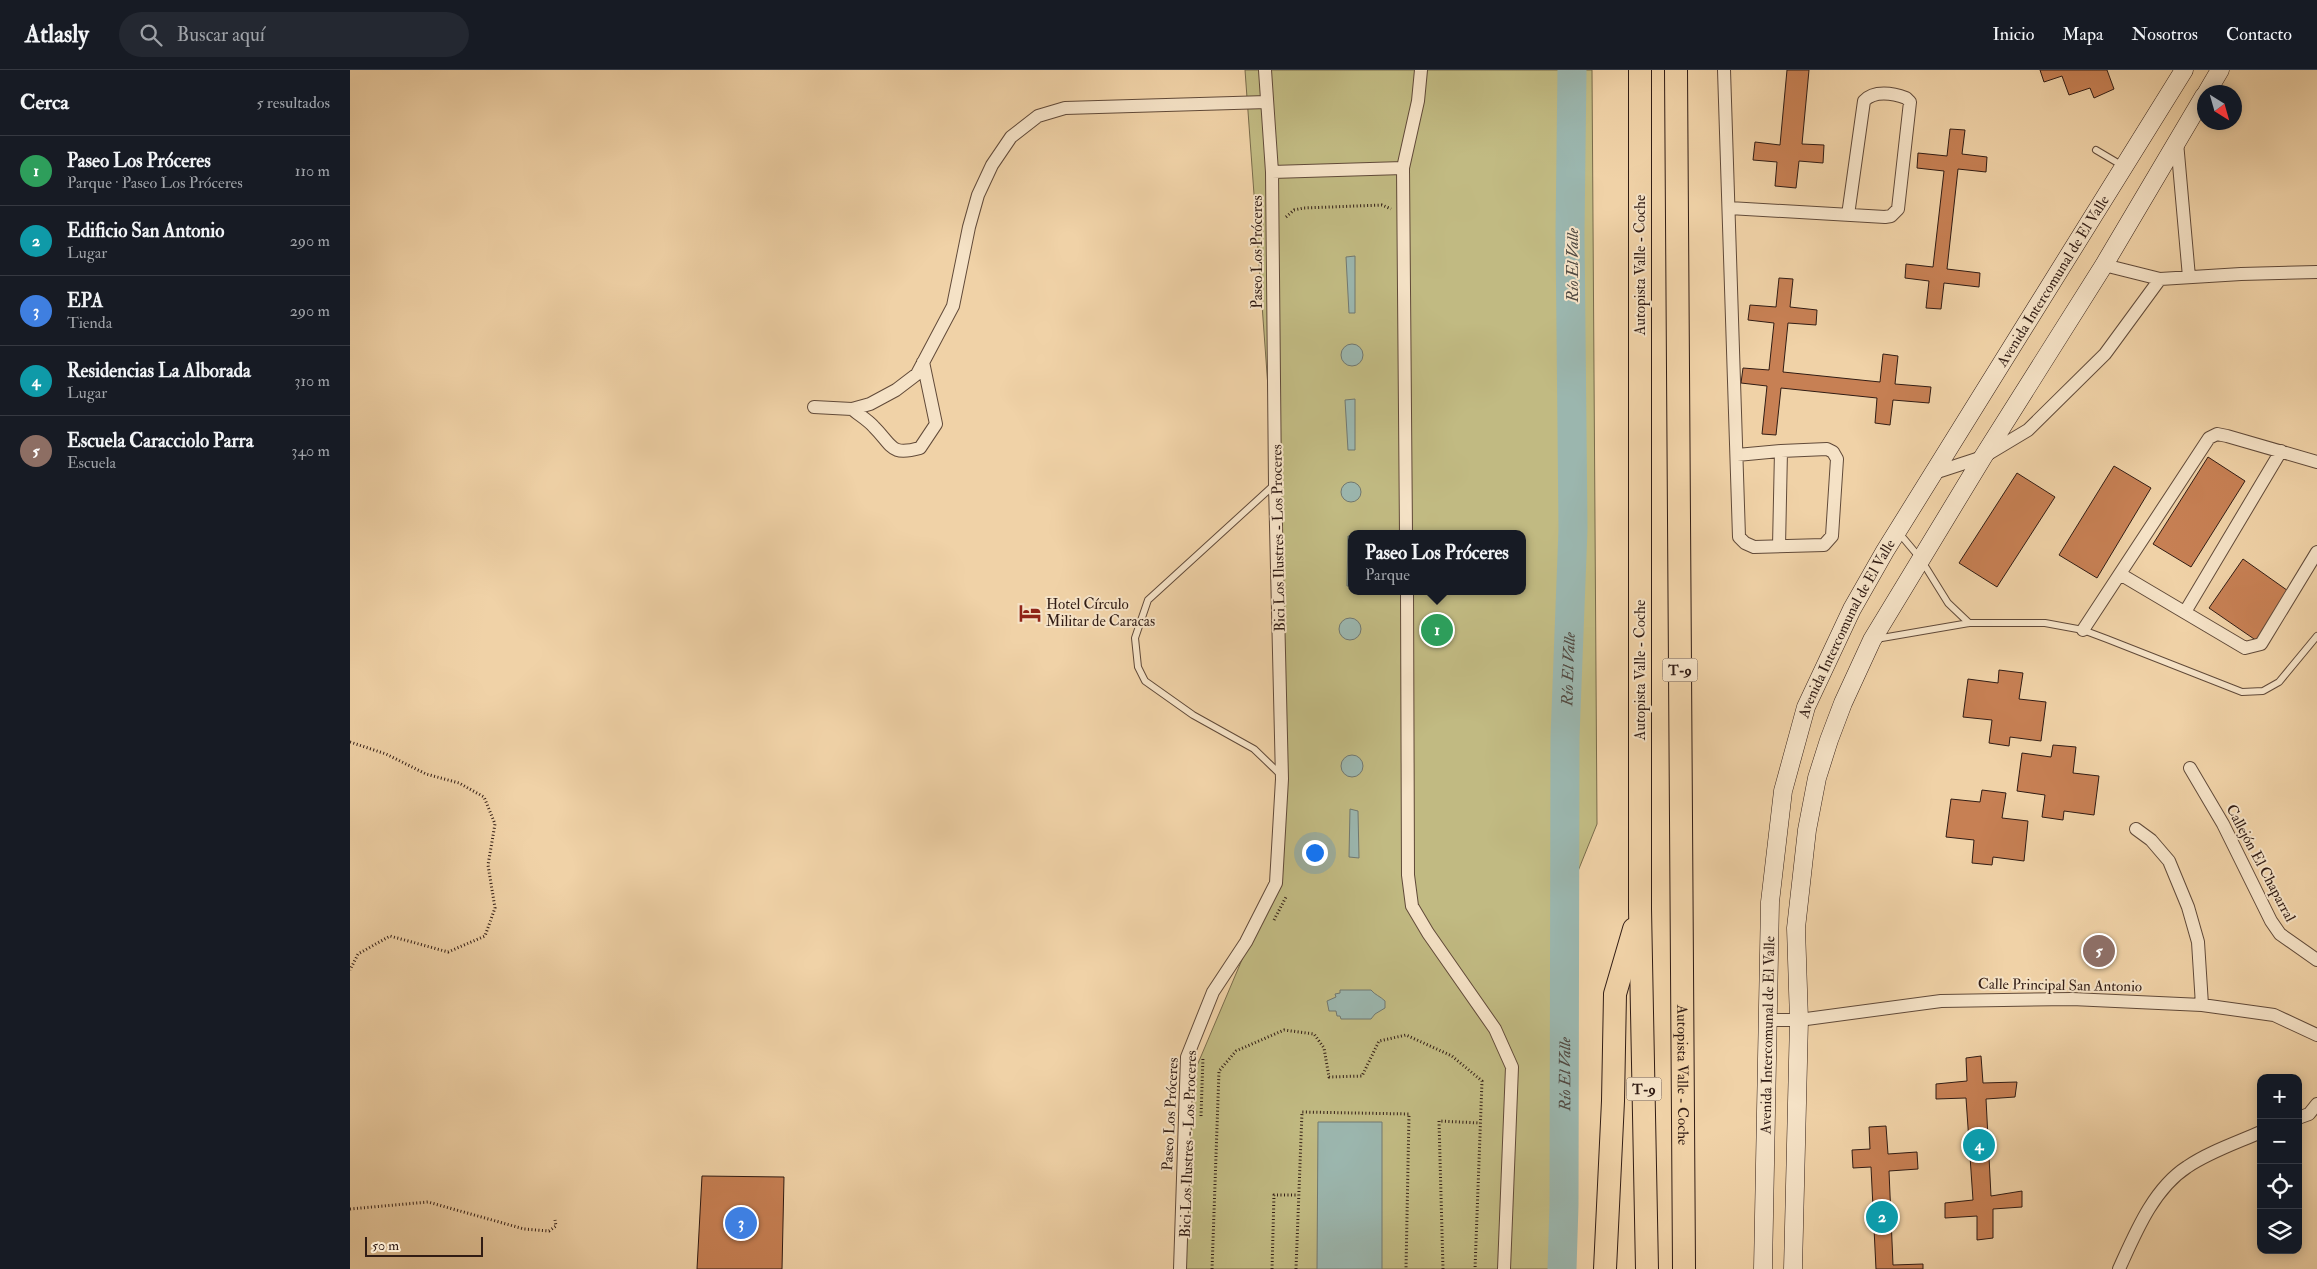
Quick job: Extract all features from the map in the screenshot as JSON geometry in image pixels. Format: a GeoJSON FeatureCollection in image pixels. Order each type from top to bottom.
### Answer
{"type":"FeatureCollection","features":[{"type":"Feature","properties":{"kind":"highway","name":"Autopista Valle - Coche"},"geometry":{"type":"LineString","coordinates":[[1640,70],[1640,909],[1648,1269]]}},
{"type":"Feature","properties":{"kind":"highway","name":"Autopista Valle - Coche"},"geometry":{"type":"LineString","coordinates":[[1676,70],[1684,1269]]}},
{"type":"Feature","properties":{"kind":"highway"},"geometry":{"type":"LineString","coordinates":[[1605,1269],[1613,1101],[1615,994],[1640,909]]}},
{"type":"Feature","properties":{"kind":"main road","name":"Avenida Intercomunal de El Valle"},"geometry":{"type":"LineString","coordinates":[[1763,1269],[1770,902],[1783,791],[1806,707],[1824,665],[1852,609],[1897,531],[2184,70]]}},
{"type":"Feature","properties":{"kind":"main road"},"geometry":{"type":"LineString","coordinates":[[2211,85],[2220,70]]}},
{"type":"Feature","properties":{"kind":"main road","name":"Avenida Intercomunal de El Valle"},"geometry":{"type":"LineString","coordinates":[[1793,1269],[1799,1020],[1796,928],[1807,830],[1817,778],[1829,740],[1843,703],[1872,640],[1982,457],[2104,265],[2197,108]]}},
{"type":"Feature","properties":{"kind":"street","name":"Paseo Los Próceres"},"geometry":{"type":"LineString","coordinates":[[1180,1269],[1187,1057],[1213,992],[1246,942],[1276,883],[1282,776],[1275,484],[1272,172],[1265,70]]}},
{"type":"Feature","properties":{"kind":"street"},"geometry":{"type":"LineString","coordinates":[[1406,530],[1404,168],[1418,101],[1421,70]]}},
{"type":"Feature","properties":{"kind":"street"},"geometry":{"type":"LineString","coordinates":[[1724,70],[1729,208],[1737,454],[1740,537],[1745,543],[1754,547],[1824,546],[1829,542],[1832,536],[1837,459],[1833,452],[1827,449],[1737,454]]}},
{"type":"Feature","properties":{"kind":"street"},"geometry":{"type":"LineString","coordinates":[[1729,208],[1848,215],[1885,217],[1891,216],[1898,209],[1910,102],[1906,98],[1875,94],[1869,95],[1864,101],[1848,215]]}},
{"type":"Feature","properties":{"kind":"street"},"geometry":{"type":"LineString","coordinates":[[814,406],[852,409],[870,404],[896,390],[917,374],[953,306],[969,227],[978,195],[992,165],[1012,137],[1038,116],[1065,108],[1267,102]]}},
{"type":"Feature","properties":{"kind":"street"},"geometry":{"type":"LineString","coordinates":[[2177,142],[2189,277]]}},
{"type":"Feature","properties":{"kind":"street"},"geometry":{"type":"LineString","coordinates":[[1272,172],[1404,168]]}},
{"type":"Feature","properties":{"kind":"street"},"geometry":{"type":"LineString","coordinates":[[2104,265],[2160,279],[2317,272]]}},
{"type":"Feature","properties":{"kind":"street"},"geometry":{"type":"LineString","coordinates":[[1934,473],[1982,457],[2028,430],[2105,354],[2160,279]]}},
{"type":"Feature","properties":{"kind":"street"},"geometry":{"type":"LineString","coordinates":[[852,409],[873,426],[894,449],[905,452],[920,448],[936,424],[923,362]]}},
{"type":"Feature","properties":{"kind":"street"},"geometry":{"type":"LineString","coordinates":[[2083,630],[2209,438],[2217,434],[2227,436],[2281,450],[2317,462]]}},
{"type":"Feature","properties":{"kind":"street"},"geometry":{"type":"LineString","coordinates":[[2185,612],[2281,450]]}},
{"type":"Feature","properties":{"kind":"street"},"geometry":{"type":"LineString","coordinates":[[1779,546],[1781,451]]}},
{"type":"Feature","properties":{"kind":"street"},"geometry":{"type":"LineString","coordinates":[[2120,574],[2245,648],[2261,644],[2317,552]]}},
{"type":"Feature","properties":{"kind":"street"},"geometry":{"type":"LineString","coordinates":[[1407,595],[1408,874],[1412,906],[1428,933],[1495,1029],[1512,1067],[1504,1269]]}},
{"type":"Feature","properties":{"kind":"street","name":"Callejón El Chaparral"},"geometry":{"type":"LineString","coordinates":[[2190,768],[2223,824],[2271,921],[2280,934],[2317,960]]}},
{"type":"Feature","properties":{"kind":"street"},"geometry":{"type":"LineString","coordinates":[[2136,829],[2151,840],[2169,861],[2188,907],[2198,942],[2202,1005]]}},
{"type":"Feature","properties":{"kind":"street","name":"Calle Principal San Antonio"},"geometry":{"type":"LineString","coordinates":[[1769,1020],[1799,1020],[1941,1001],[2072,999],[2202,1005],[2274,1014],[2317,1035]]}},
{"type":"Feature","properties":{"kind":"street"},"geometry":{"type":"LineString","coordinates":[[2302,1117],[2309,1114],[2317,1104]]}},
{"type":"Feature","properties":{"kind":"street"},"geometry":{"type":"LineString","coordinates":[[2119,1269],[2153,1200],[2186,1167],[2220,1149],[2257,1134]]}},
{"type":"Feature","properties":{"kind":"lane"},"geometry":{"type":"LineString","coordinates":[[2096,150],[2124,166]]}},
{"type":"Feature","properties":{"kind":"lane"},"geometry":{"type":"LineString","coordinates":[[1275,484],[1148,600],[1135,638],[1138,667],[1145,681],[1194,715],[1254,749],[1282,776]]}},
{"type":"Feature","properties":{"kind":"lane"},"geometry":{"type":"LineString","coordinates":[[1897,531],[1920,558],[1948,602],[1969,622]]}},
{"type":"Feature","properties":{"kind":"lane"},"geometry":{"type":"LineString","coordinates":[[1872,640],[1969,622],[2045,623],[2083,630],[2242,692],[2263,691],[2279,682],[2317,636]]}},
{"type":"Feature","properties":{"kind":"path"},"geometry":{"type":"LineString","coordinates":[[1285,222],[1286,217],[1294,210],[1368,205],[1382,205],[1391,209],[1394,218]]}},
{"type":"Feature","properties":{"kind":"path"},"geometry":{"type":"LineString","coordinates":[[350,742],[386,754],[426,774],[459,783],[484,797],[495,824],[488,865],[495,908],[485,936],[448,952],[390,936],[358,954],[350,970]]}},
{"type":"Feature","properties":{"kind":"path"},"geometry":{"type":"LineString","coordinates":[[1272,924],[1282,908],[1288,891]]}},
{"type":"Feature","properties":{"kind":"path"},"geometry":{"type":"LineString","coordinates":[[1212,1269],[1219,1071],[1236,1051],[1284,1030],[1314,1034],[1324,1048],[1329,1077],[1362,1076],[1379,1041],[1406,1035],[1452,1056],[1482,1081],[1475,1269]]}},
{"type":"Feature","properties":{"kind":"path","name":"Bici Los Ilustres - Los Proceres"},"geometry":{"type":"LineString","coordinates":[[1200,1121],[1203,1052]]}},
{"type":"Feature","properties":{"kind":"path"},"geometry":{"type":"LineString","coordinates":[[1296,1269],[1302,1112],[1409,1114],[1406,1269]]}},
{"type":"Feature","properties":{"kind":"path"},"geometry":{"type":"LineString","coordinates":[[1443,1269],[1439,1121],[1480,1123]]}},
{"type":"Feature","properties":{"kind":"path"},"geometry":{"type":"LineString","coordinates":[[1272,1269],[1274,1195],[1298,1195]]}},
{"type":"Feature","properties":{"kind":"path"},"geometry":{"type":"LineString","coordinates":[[350,1208],[428,1202],[524,1229],[549,1231],[556,1226],[555,1220]]}},
{"type":"Feature","properties":{"kind":"shaded area"},"geometry":{"type":"Polygon","coordinates":[[[1245,70],[1592,70],[1597,824],[1553,933],[1550,1269],[1178,1269],[1185,1094],[1269,896],[1282,776],[1275,484],[1245,70]]]}},
{"type":"Feature","properties":{"kind":"water"},"geometry":{"type":"Polygon","coordinates":[[[1355,256],[1355,313],[1349,313],[1346,257],[1355,256]]]}},
{"type":"Feature","properties":{"kind":"water"},"geometry":{"type":"Polygon","coordinates":[[[1352,344],[1360,347],[1363,355],[1360,363],[1352,366],[1344,363],[1341,355],[1344,347],[1352,344]]]}},
{"type":"Feature","properties":{"kind":"water"},"geometry":{"type":"Polygon","coordinates":[[[1355,399],[1355,450],[1348,450],[1345,400],[1355,399]]]}},
{"type":"Feature","properties":{"kind":"water"},"geometry":{"type":"Polygon","coordinates":[[[1347,482],[1355,482],[1361,488],[1361,496],[1355,502],[1347,502],[1341,496],[1341,488],[1347,482]]]}},
{"type":"Feature","properties":{"kind":"water"},"geometry":{"type":"Polygon","coordinates":[[[1348,536],[1348,586],[1347,586],[1348,536]]]}},
{"type":"Feature","properties":{"kind":"water"},"geometry":{"type":"Polygon","coordinates":[[[1350,618],[1358,621],[1361,629],[1358,637],[1350,640],[1342,637],[1339,629],[1342,621],[1350,618]]]}},
{"type":"Feature","properties":{"kind":"water"},"geometry":{"type":"Polygon","coordinates":[[[1352,755],[1360,758],[1363,766],[1360,774],[1352,777],[1344,774],[1341,766],[1344,758],[1352,755]]]}},
{"type":"Feature","properties":{"kind":"water"},"geometry":{"type":"Polygon","coordinates":[[[1350,809],[1358,811],[1359,858],[1349,857],[1350,809]]]}},
{"type":"Feature","properties":{"kind":"water"},"geometry":{"type":"Polygon","coordinates":[[[1340,990],[1371,990],[1385,1001],[1385,1008],[1371,1019],[1341,1019],[1340,1016],[1337,1016],[1336,1011],[1329,1011],[1327,1001],[1336,997],[1335,994],[1340,993],[1340,990]]]}},
{"type":"Feature","properties":{"kind":"water"},"geometry":{"type":"Polygon","coordinates":[[[1318,1122],[1382,1122],[1382,1269],[1317,1269],[1318,1122]]]}},
{"type":"Feature","properties":{"kind":"building"},"geometry":{"type":"Polygon","coordinates":[[[1787,70],[1809,70],[1802,144],[1824,145],[1823,163],[1799,161],[1796,188],[1775,186],[1777,162],[1753,160],[1755,142],[1780,145],[1787,70]]]}},
{"type":"Feature","properties":{"kind":"building"},"geometry":{"type":"Polygon","coordinates":[[[2040,70],[2107,70],[2114,89],[2094,98],[2090,88],[2069,95],[2062,76],[2044,82],[2040,70]]]}},
{"type":"Feature","properties":{"kind":"building"},"geometry":{"type":"Polygon","coordinates":[[[1950,129],[1965,130],[1962,154],[1987,157],[1986,172],[1958,169],[1947,269],[1980,273],[1979,287],[1944,283],[1941,309],[1926,308],[1929,281],[1905,278],[1906,264],[1933,267],[1944,171],[1917,168],[1918,153],[1947,156],[1950,129]]]}},
{"type":"Feature","properties":{"kind":"building"},"geometry":{"type":"Polygon","coordinates":[[[1779,278],[1793,279],[1790,307],[1817,310],[1816,325],[1788,323],[1783,372],[1880,382],[1883,354],[1898,356],[1895,384],[1931,387],[1929,403],[1893,400],[1890,425],[1875,423],[1877,398],[1781,388],[1776,435],[1762,434],[1767,386],[1741,383],[1743,368],[1769,370],[1774,323],[1748,320],[1750,305],[1776,307],[1779,278]]]}},
{"type":"Feature","properties":{"kind":"building"},"geometry":{"type":"Polygon","coordinates":[[[2208,457],[2245,481],[2191,567],[2153,544],[2208,457]]]}},
{"type":"Feature","properties":{"kind":"building"},"geometry":{"type":"Polygon","coordinates":[[[2114,466],[2151,488],[2097,578],[2059,555],[2114,466]]]}},
{"type":"Feature","properties":{"kind":"building"},"geometry":{"type":"Polygon","coordinates":[[[2017,473],[2055,497],[1997,587],[1959,563],[2017,473]]]}},
{"type":"Feature","properties":{"kind":"building"},"geometry":{"type":"Polygon","coordinates":[[[2243,559],[2291,593],[2257,641],[2209,608],[2243,559]]]}},
{"type":"Feature","properties":{"kind":"building"},"geometry":{"type":"Polygon","coordinates":[[[1999,670],[2023,673],[2019,699],[2046,702],[2041,741],[2010,737],[2009,746],[1989,743],[1992,720],[1963,717],[1968,679],[1998,683],[1999,670]]]}},
{"type":"Feature","properties":{"kind":"building"},"geometry":{"type":"Polygon","coordinates":[[[2053,745],[2076,747],[2073,773],[2099,776],[2094,815],[2064,811],[2063,820],[2042,817],[2045,795],[2017,791],[2022,753],[2051,757],[2053,745]]]}},
{"type":"Feature","properties":{"kind":"building"},"geometry":{"type":"Polygon","coordinates":[[[1982,790],[2006,793],[2002,818],[2028,821],[2024,861],[1993,857],[1992,865],[1972,863],[1974,840],[1946,837],[1951,799],[1980,802],[1982,790]]]}},
{"type":"Feature","properties":{"kind":"building"},"geometry":{"type":"Polygon","coordinates":[[[1981,1056],[1983,1083],[2017,1082],[2015,1097],[1986,1099],[1991,1196],[2022,1191],[2022,1207],[1993,1209],[1993,1238],[1977,1240],[1977,1216],[1945,1218],[1945,1203],[1973,1200],[1966,1098],[1936,1099],[1936,1084],[1967,1081],[1966,1058],[1981,1056]]]}},
{"type":"Feature","properties":{"kind":"building"},"geometry":{"type":"Polygon","coordinates":[[[1886,1126],[1888,1154],[1917,1152],[1918,1169],[1889,1171],[1893,1265],[1923,1264],[1923,1269],[1876,1269],[1871,1167],[1853,1168],[1852,1150],[1870,1149],[1869,1127],[1886,1126]]]}},
{"type":"Feature","properties":{"kind":"building"},"geometry":{"type":"Polygon","coordinates":[[[702,1176],[784,1177],[782,1269],[697,1269],[702,1176]]]}},
{"type":"Feature","properties":{"kind":"waterway","name":"Río El Valle"},"geometry":{"type":"LineString","coordinates":[[1562,1269],[1564,1205],[1565,737],[1573,529],[1570,233],[1572,70]]}},
{"type":"Feature","properties":{"kind":"place","name":"Hotel Círculo Militar de Caracas"},"geometry":{"type":"Point","coordinates":[1030,613]}},
{"type":"Feature","properties":{"kind":"place","name":"Paseo Los Próceres"},"geometry":{"type":"Point","coordinates":[1437,630]}},
{"type":"Feature","properties":{"kind":"place","name":"Escuela Caracciolo Parra"},"geometry":{"type":"Point","coordinates":[2099,951]}},
{"type":"Feature","properties":{"kind":"place","name":"Residencias La Alborada"},"geometry":{"type":"Point","coordinates":[1979,1145]}},
{"type":"Feature","properties":{"kind":"place","name":"Edificio San Antonio"},"geometry":{"type":"Point","coordinates":[1882,1217]}},
{"type":"Feature","properties":{"kind":"place","name":"EPA"},"geometry":{"type":"Point","coordinates":[741,1223]}}]}
